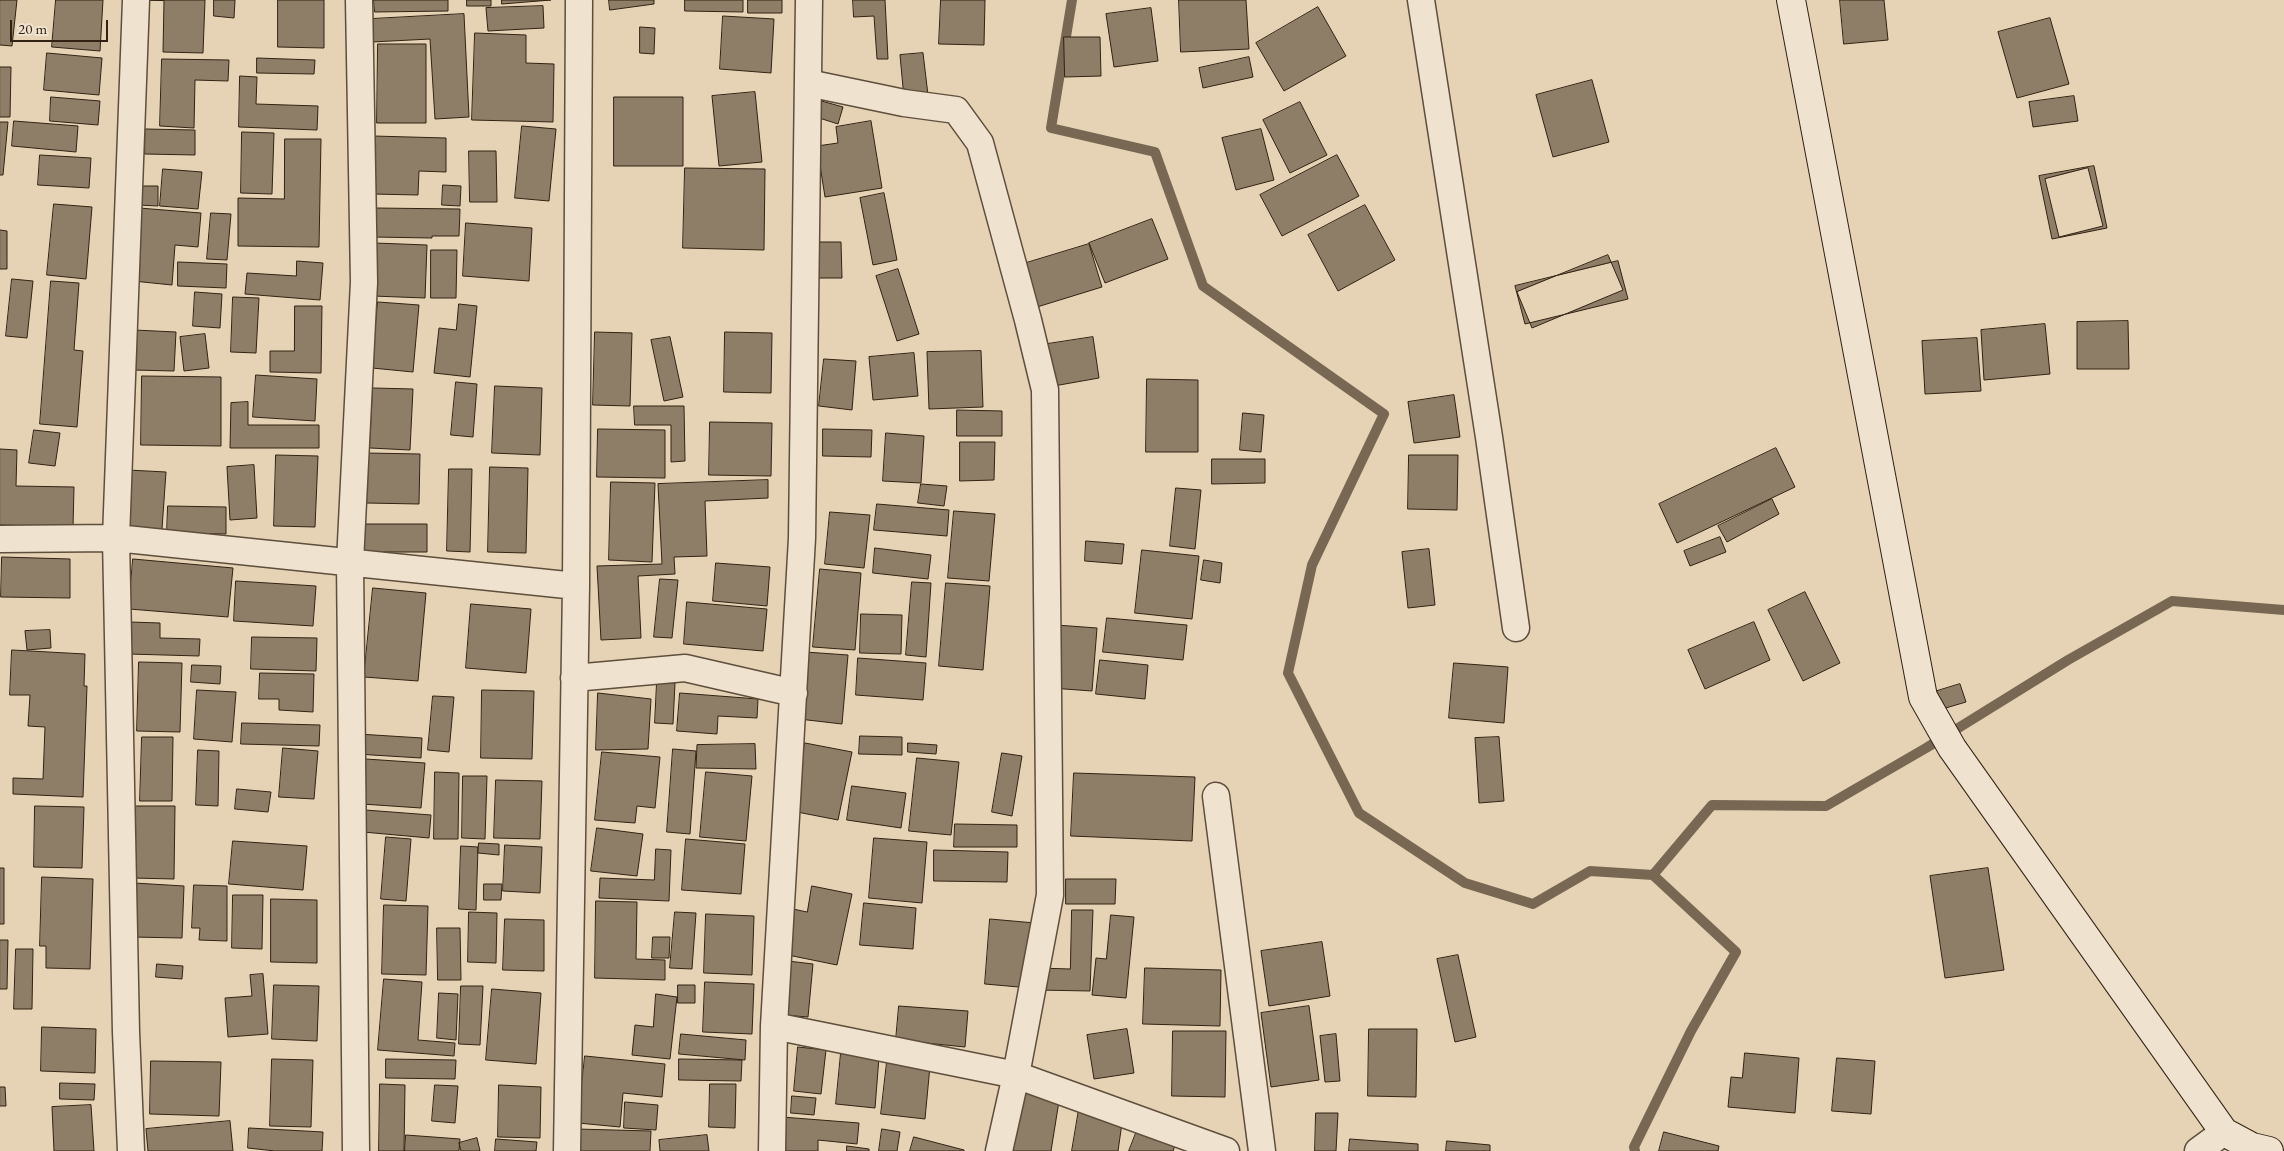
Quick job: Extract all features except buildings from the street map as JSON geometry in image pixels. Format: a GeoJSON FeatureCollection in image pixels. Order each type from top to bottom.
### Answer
{"type":"FeatureCollection","features":[{"type":"Feature","properties":{"kind":"street"},"geometry":{"type":"LineString","coordinates":[[131,1151],[125,1022],[116,538],[136,0]]}},
{"type":"Feature","properties":{"kind":"street"},"geometry":{"type":"LineString","coordinates":[[356,1151],[350,562],[364,282],[359,0]]}},
{"type":"Feature","properties":{"kind":"street"},"geometry":{"type":"LineString","coordinates":[[567,1151],[576,586],[579,0]]}},
{"type":"Feature","properties":{"kind":"street"},"geometry":{"type":"LineString","coordinates":[[772,1151],[774,1026],[802,538],[809,0]]}},
{"type":"Feature","properties":{"kind":"street"},"geometry":{"type":"LineString","coordinates":[[1421,0],[1489,437],[1516,628]]}},
{"type":"Feature","properties":{"kind":"street"},"geometry":{"type":"LineString","coordinates":[[1791,0],[1923,697],[1952,748],[2224,1132],[2252,1147],[2268,1151]]}},
{"type":"Feature","properties":{"kind":"street"},"geometry":{"type":"LineString","coordinates":[[808,83],[904,103],[956,110],[980,143],[1028,320],[1044,390],[1050,895],[1016,1075],[999,1151]]}},
{"type":"Feature","properties":{"kind":"street"},"geometry":{"type":"LineString","coordinates":[[0,538],[116,538],[576,586]]}},
{"type":"Feature","properties":{"kind":"street"},"geometry":{"type":"LineString","coordinates":[[574,678],[684,668],[794,693]]}},
{"type":"Feature","properties":{"kind":"street"},"geometry":{"type":"LineString","coordinates":[[1216,796],[1262,1151]]}},
{"type":"Feature","properties":{"kind":"street"},"geometry":{"type":"LineString","coordinates":[[774,1026],[1016,1075],[1226,1151]]}},
{"type":"Feature","properties":{"kind":"street"},"geometry":{"type":"LineString","coordinates":[[2198,1151],[2224,1132]]}},
{"type":"Feature","properties":{"kind":"waterway"},"geometry":{"type":"LineString","coordinates":[[1072,0],[1051,128],[1155,152],[1203,286],[1384,414],[1312,565],[1288,673],[1359,813],[1465,883],[1533,904],[1590,871],[1653,875],[1736,952],[1691,1031],[1634,1147],[1635,1151]]}},
{"type":"Feature","properties":{"kind":"waterway"},"geometry":{"type":"LineString","coordinates":[[1653,875],[1712,805],[1826,806],[1926,748],[2068,660],[2172,601],[2284,610]]}}]}
